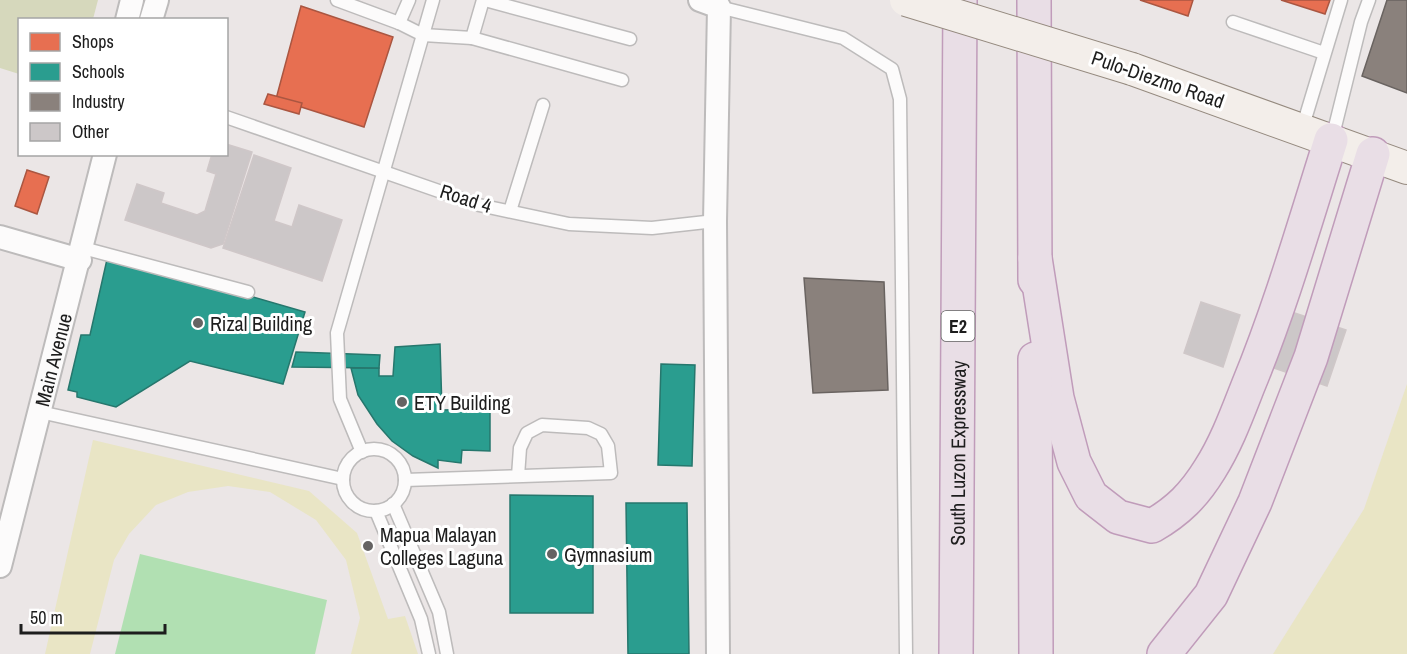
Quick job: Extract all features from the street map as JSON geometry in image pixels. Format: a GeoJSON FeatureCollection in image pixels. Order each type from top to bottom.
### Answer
{"type":"FeatureCollection","features":[{"type":"Feature","properties":{"kind":"highway","name":"South Luzon Expressway"},"geometry":{"type":"LineString","coordinates":[[956,654],[960,0]]}},
{"type":"Feature","properties":{"kind":"highway"},"geometry":{"type":"LineString","coordinates":[[1034,0],[1036,654]]}},
{"type":"Feature","properties":{"kind":"highway"},"geometry":{"type":"LineString","coordinates":[[1035,258],[1058,398],[1074,462],[1091,496],[1118,517],[1152,526],[1174,513],[1190,497],[1210,469],[1232,425],[1267,341],[1317,135]]}},
{"type":"Feature","properties":{"kind":"highway"},"geometry":{"type":"LineString","coordinates":[[1164,654],[1211,595],[1255,502],[1311,357],[1373,154]]}},
{"type":"Feature","properties":{"kind":"main road","name":"Pulo-Diezmo Road"},"geometry":{"type":"LineString","coordinates":[[906,0],[1132,69],[1407,168]]}},
{"type":"Feature","properties":{"kind":"street"},"geometry":{"type":"LineString","coordinates":[[128,18],[132,0]]}},
{"type":"Feature","properties":{"kind":"street"},"geometry":{"type":"LineString","coordinates":[[152,18],[157,0]]}},
{"type":"Feature","properties":{"kind":"street"},"geometry":{"type":"LineString","coordinates":[[710,3],[716,221],[718,654]]}},
{"type":"Feature","properties":{"kind":"street","name":"Main Avenue"},"geometry":{"type":"LineString","coordinates":[[0,566],[105,156]]}},
{"type":"Feature","properties":{"kind":"street"},"geometry":{"type":"LineString","coordinates":[[0,237],[81,254]]}},
{"type":"Feature","properties":{"kind":"lane"},"geometry":{"type":"LineString","coordinates":[[337,0],[399,23],[423,35],[472,38],[622,80]]}},
{"type":"Feature","properties":{"kind":"lane"},"geometry":{"type":"LineString","coordinates":[[399,23],[409,0]]}},
{"type":"Feature","properties":{"kind":"lane"},"geometry":{"type":"LineString","coordinates":[[362,453],[340,399],[337,333],[433,0]]}},
{"type":"Feature","properties":{"kind":"lane"},"geometry":{"type":"LineString","coordinates":[[472,38],[484,0],[630,39]]}},
{"type":"Feature","properties":{"kind":"lane"},"geometry":{"type":"LineString","coordinates":[[1317,135],[1324,53],[1341,0]]}},
{"type":"Feature","properties":{"kind":"lane"},"geometry":{"type":"LineString","coordinates":[[1317,135],[1369,0]]}},
{"type":"Feature","properties":{"kind":"lane"},"geometry":{"type":"LineString","coordinates":[[710,3],[843,38],[892,69],[900,99],[906,654]]}},
{"type":"Feature","properties":{"kind":"lane"},"geometry":{"type":"LineString","coordinates":[[1233,22],[1324,53]]}},
{"type":"Feature","properties":{"kind":"lane"},"geometry":{"type":"LineString","coordinates":[[510,211],[543,105]]}},
{"type":"Feature","properties":{"kind":"lane","name":"Road 4"},"geometry":{"type":"LineString","coordinates":[[228,118],[384,170],[479,205],[569,224],[652,228],[716,221]]}},
{"type":"Feature","properties":{"kind":"lane"},"geometry":{"type":"LineString","coordinates":[[81,254],[248,292]]}},
{"type":"Feature","properties":{"kind":"lane"},"geometry":{"type":"LineString","coordinates":[[40,412],[344,479]]}},
{"type":"Feature","properties":{"kind":"lane"},"geometry":{"type":"LineString","coordinates":[[405,480],[610,473],[608,446],[601,434],[588,428],[542,425],[528,433],[520,448],[518,476]]}},
{"type":"Feature","properties":{"kind":"lane"},"geometry":{"type":"LineString","coordinates":[[371,450],[390,454],[403,470],[405,480],[400,498],[385,509],[366,510],[356,506],[345,489],[344,479],[349,463],[362,453],[371,450]]}},
{"type":"Feature","properties":{"kind":"lane"},"geometry":{"type":"LineString","coordinates":[[393,504],[439,612],[447,654]]}},
{"type":"Feature","properties":{"kind":"lane"},"geometry":{"type":"LineString","coordinates":[[376,511],[421,619],[429,654]]}},
{"type":"Feature","properties":{"kind":"shaded area"},"geometry":{"type":"Polygon","coordinates":[[[1407,384],[1407,654],[1273,654],[1364,509],[1407,384]]]}},
{"type":"Feature","properties":{"kind":"shaded area"},"geometry":{"type":"Polygon","coordinates":[[[93,440],[309,491],[357,533],[388,619],[405,616],[418,654],[351,654],[360,618],[346,560],[316,520],[270,492],[228,486],[188,492],[156,505],[129,534],[114,560],[90,654],[45,654],[93,440]]]}},
{"type":"Feature","properties":{"kind":"green space"},"geometry":{"type":"Polygon","coordinates":[[[0,0],[98,0],[93,18],[18,18],[18,74],[0,68],[0,0]]]}},
{"type":"Feature","properties":{"kind":"green space"},"geometry":{"type":"Polygon","coordinates":[[[140,554],[327,600],[315,654],[115,654],[140,554]]]}},
{"type":"Feature","properties":{"kind":"building: Shops"},"geometry":{"type":"Polygon","coordinates":[[[1140,0],[1193,0],[1188,16],[1140,0]]]}},
{"type":"Feature","properties":{"kind":"building: Shops"},"geometry":{"type":"Polygon","coordinates":[[[1281,0],[1330,0],[1325,14],[1281,0]]]}},
{"type":"Feature","properties":{"kind":"building: Shops"},"geometry":{"type":"Polygon","coordinates":[[[301,6],[393,37],[364,127],[276,99],[301,6]]]}},
{"type":"Feature","properties":{"kind":"building: Shops"},"geometry":{"type":"Polygon","coordinates":[[[268,94],[302,103],[299,114],[264,104],[268,94]]]}},
{"type":"Feature","properties":{"kind":"building: Shops"},"geometry":{"type":"Polygon","coordinates":[[[27,170],[49,177],[37,214],[15,206],[27,170]]]}},
{"type":"Feature","properties":{"kind":"building: Schools","name":"Rizal Building"},"geometry":{"type":"Polygon","coordinates":[[[108,255],[305,312],[283,384],[190,361],[116,407],[77,397],[77,392],[68,390],[81,335],[90,335],[108,255]]]}},
{"type":"Feature","properties":{"kind":"building: Schools","name":"ETY Building"},"geometry":{"type":"Polygon","coordinates":[[[440,344],[442,410],[490,409],[490,451],[462,450],[461,463],[438,460],[438,468],[413,456],[392,441],[377,424],[358,395],[351,368],[379,368],[379,376],[393,376],[395,347],[440,344]]]}},
{"type":"Feature","properties":{"kind":"building: Schools"},"geometry":{"type":"Polygon","coordinates":[[[296,352],[380,355],[379,368],[292,367],[296,352]]]}},
{"type":"Feature","properties":{"kind":"building: Schools"},"geometry":{"type":"Polygon","coordinates":[[[661,364],[695,365],[692,466],[658,465],[661,364]]]}},
{"type":"Feature","properties":{"kind":"building: Schools","name":"Gymnasium"},"geometry":{"type":"Polygon","coordinates":[[[510,495],[593,496],[593,613],[510,613],[510,495]]]}},
{"type":"Feature","properties":{"kind":"building: Schools"},"geometry":{"type":"Polygon","coordinates":[[[626,503],[687,503],[689,654],[628,654],[626,503]]]}},
{"type":"Feature","properties":{"kind":"building: Industry"},"geometry":{"type":"Polygon","coordinates":[[[1387,0],[1407,0],[1407,93],[1362,76],[1387,0]]]}},
{"type":"Feature","properties":{"kind":"building: Industry"},"geometry":{"type":"Polygon","coordinates":[[[804,278],[884,282],[888,390],[813,393],[804,278]]]}},
{"type":"Feature","properties":{"kind":"building: Other"},"geometry":{"type":"Polygon","coordinates":[[[228,145],[252,152],[223,244],[211,248],[125,220],[137,184],[164,193],[161,203],[197,215],[205,211],[216,174],[207,171],[211,156],[228,156],[228,145]]]}},
{"type":"Feature","properties":{"kind":"building: Other"},"geometry":{"type":"Polygon","coordinates":[[[254,155],[291,168],[274,221],[292,227],[299,205],[342,220],[322,281],[223,248],[254,155]]]}},
{"type":"Feature","properties":{"kind":"building: Other"},"geometry":{"type":"Polygon","coordinates":[[[1201,302],[1240,315],[1223,367],[1184,353],[1201,302]]]}},
{"type":"Feature","properties":{"kind":"building: Other"},"geometry":{"type":"Polygon","coordinates":[[[1262,302],[1346,330],[1327,386],[1244,358],[1262,302]]]}},
{"type":"Feature","properties":{"kind":"place","name":"Rizal Building"},"geometry":{"type":"Point","coordinates":[198,323]}},
{"type":"Feature","properties":{"kind":"place","name":"ETY Building"},"geometry":{"type":"Point","coordinates":[402,402]}},
{"type":"Feature","properties":{"kind":"place","name":"Mapua Malayan Colleges Laguna"},"geometry":{"type":"Point","coordinates":[368,546]}},
{"type":"Feature","properties":{"kind":"place","name":"Gymnasium"},"geometry":{"type":"Point","coordinates":[552,554]}}]}
